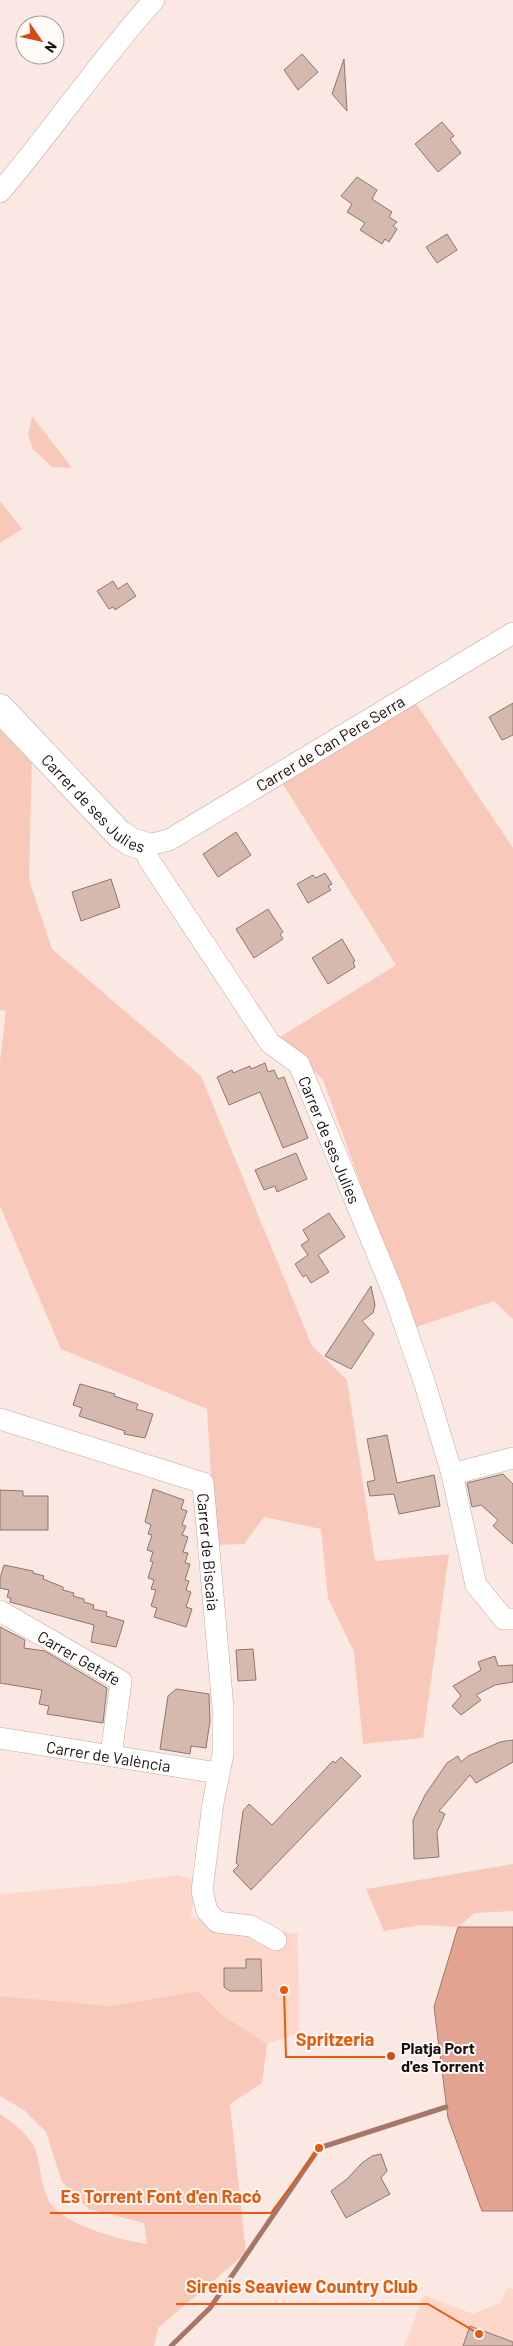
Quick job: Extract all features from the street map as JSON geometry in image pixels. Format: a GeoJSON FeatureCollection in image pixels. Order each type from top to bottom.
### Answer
{"type":"FeatureCollection","features":[{"type":"Feature","properties":{"kind":"street"},"geometry":{"type":"LineString","coordinates":[[0,192],[40,145],[136,20],[154,0]]}},
{"type":"Feature","properties":{"kind":"street","name":"Carrer de Can Pere Serra"},"geometry":{"type":"LineString","coordinates":[[144,846],[169,840],[513,633]]}},
{"type":"Feature","properties":{"kind":"street","name":"Carrer de ses Julies"},"geometry":{"type":"LineString","coordinates":[[0,708],[118,834],[131,842],[144,846],[149,860],[270,1043],[299,1064],[393,1292],[424,1381],[452,1474],[476,1585],[504,1619],[513,1619]]}},
{"type":"Feature","properties":{"kind":"street","name":"Carrer de Biscaia"},"geometry":{"type":"LineString","coordinates":[[0,1419],[202,1483],[223,1708],[223,1754],[218,1773]]}},
{"type":"Feature","properties":{"kind":"street"},"geometry":{"type":"LineString","coordinates":[[452,1474],[513,1458]]}},
{"type":"Feature","properties":{"kind":"street","name":"Carrer Getafe"},"geometry":{"type":"LineString","coordinates":[[0,1610],[121,1681],[111,1755]]}},
{"type":"Feature","properties":{"kind":"street","name":"Carrer de València"},"geometry":{"type":"LineString","coordinates":[[0,1738],[218,1773]]}},
{"type":"Feature","properties":{"kind":"street"},"geometry":{"type":"LineString","coordinates":[[218,1773],[202,1891],[207,1911],[217,1922],[251,1926],[276,1940]]}},
{"type":"Feature","properties":{"kind":"shaded area"},"geometry":{"type":"Polygon","coordinates":[[[32,416],[72,468],[52,467],[33,449],[28,435],[32,416]]]}},
{"type":"Feature","properties":{"kind":"shaded area"},"geometry":{"type":"Polygon","coordinates":[[[0,501],[22,529],[0,543],[0,501]]]}},
{"type":"Feature","properties":{"kind":"shaded area"},"geometry":{"type":"Polygon","coordinates":[[[415,702],[513,848],[513,1319],[494,1301],[413,1328],[323,1080],[280,1037],[396,965],[281,781],[415,702]]]}},
{"type":"Feature","properties":{"kind":"shaded area"},"geometry":{"type":"Polygon","coordinates":[[[0,725],[32,756],[29,880],[52,949],[201,1076],[312,1346],[347,1380],[375,1561],[449,1554],[423,1738],[363,1744],[354,1652],[328,1598],[321,1529],[264,1517],[244,1544],[215,1545],[207,1409],[61,1349],[0,1206],[0,1061],[6,1011],[0,1010],[0,725]]]}},
{"type":"Feature","properties":{"kind":"shaded area"},"geometry":{"type":"Polygon","coordinates":[[[513,1864],[513,1911],[475,1913],[458,1927],[421,1925],[384,1931],[366,1889],[513,1864]]]}},
{"type":"Feature","properties":{"kind":"shaded area"},"geometry":{"type":"Polygon","coordinates":[[[176,1875],[196,1880],[191,1918],[298,1934],[299,2033],[267,2044],[222,2015],[198,1991],[110,2006],[0,1996],[0,1894],[114,1884],[176,1875]]]}},
{"type":"Feature","properties":{"kind":"shaded area"},"geometry":{"type":"Polygon","coordinates":[[[458,1927],[513,1927],[513,2211],[482,2211],[448,2118],[434,2007],[458,1927]]]}},
{"type":"Feature","properties":{"kind":"shaded area"},"geometry":{"type":"Polygon","coordinates":[[[198,1991],[222,2015],[267,2044],[262,2083],[230,2104],[246,2253],[158,2328],[154,2346],[0,2346],[0,2114],[20,2130],[33,2144],[46,2195],[54,2208],[62,2215],[85,2227],[125,2240],[147,2244],[144,2223],[89,2209],[62,2182],[46,2132],[24,2110],[0,2096],[0,1996],[110,2006],[198,1991]]]}},
{"type":"Feature","properties":{"kind":"shaded area"},"geometry":{"type":"Polygon","coordinates":[[[507,2288],[513,2289],[513,2346],[404,2346],[424,2295],[473,2314],[501,2302],[507,2288]]]}},
{"type":"Feature","properties":{"kind":"building"},"geometry":{"type":"Polygon","coordinates":[[[302,54],[318,72],[298,90],[284,70],[302,54]]]}},
{"type":"Feature","properties":{"kind":"building"},"geometry":{"type":"Polygon","coordinates":[[[344,59],[347,111],[332,94],[344,59]]]}},
{"type":"Feature","properties":{"kind":"building"},"geometry":{"type":"Polygon","coordinates":[[[442,122],[454,136],[450,139],[461,153],[438,172],[415,144],[442,122]]]}},
{"type":"Feature","properties":{"kind":"building"},"geometry":{"type":"Polygon","coordinates":[[[357,177],[377,190],[372,199],[392,212],[389,217],[397,222],[393,226],[397,229],[389,242],[385,239],[382,244],[360,230],[365,223],[347,212],[352,204],[341,196],[357,177]]]}},
{"type":"Feature","properties":{"kind":"building"},"geometry":{"type":"Polygon","coordinates":[[[447,234],[457,250],[437,263],[426,247],[447,234]]]}},
{"type":"Feature","properties":{"kind":"building"},"geometry":{"type":"Polygon","coordinates":[[[113,581],[118,589],[127,583],[136,596],[115,610],[113,607],[109,609],[97,591],[113,581]]]}},
{"type":"Feature","properties":{"kind":"building"},"geometry":{"type":"Polygon","coordinates":[[[513,703],[513,735],[502,740],[489,717],[513,703]]]}},
{"type":"Feature","properties":{"kind":"building"},"geometry":{"type":"Polygon","coordinates":[[[236,832],[251,855],[218,877],[203,854],[236,832]]]}},
{"type":"Feature","properties":{"kind":"building"},"geometry":{"type":"Polygon","coordinates":[[[325,873],[332,884],[328,886],[331,890],[308,903],[297,884],[313,875],[316,878],[325,873]]]}},
{"type":"Feature","properties":{"kind":"building"},"geometry":{"type":"Polygon","coordinates":[[[111,879],[120,907],[81,921],[72,892],[111,879]]]}},
{"type":"Feature","properties":{"kind":"building"},"geometry":{"type":"Polygon","coordinates":[[[268,909],[283,932],[280,934],[283,939],[254,958],[236,929],[268,909]]]}},
{"type":"Feature","properties":{"kind":"building"},"geometry":{"type":"Polygon","coordinates":[[[342,939],[355,961],[353,962],[355,967],[328,984],[312,958],[342,939]]]}},
{"type":"Feature","properties":{"kind":"building"},"geometry":{"type":"Polygon","coordinates":[[[265,1063],[268,1072],[274,1070],[278,1079],[284,1077],[308,1138],[283,1148],[260,1092],[229,1105],[217,1077],[232,1070],[233,1073],[250,1066],[251,1069],[265,1063]]]}},
{"type":"Feature","properties":{"kind":"building"},"geometry":{"type":"Polygon","coordinates":[[[296,1153],[307,1179],[277,1192],[275,1186],[264,1190],[255,1170],[296,1153]]]}},
{"type":"Feature","properties":{"kind":"building"},"geometry":{"type":"Polygon","coordinates":[[[329,1213],[345,1237],[318,1255],[329,1272],[311,1283],[306,1275],[303,1277],[295,1264],[308,1255],[301,1245],[309,1240],[303,1230],[329,1213]]]}},
{"type":"Feature","properties":{"kind":"building"},"geometry":{"type":"Polygon","coordinates":[[[371,1286],[375,1305],[373,1313],[362,1321],[374,1334],[351,1369],[325,1356],[371,1286]]]}},
{"type":"Feature","properties":{"kind":"building"},"geometry":{"type":"Polygon","coordinates":[[[80,1384],[115,1394],[114,1396],[138,1404],[136,1409],[153,1414],[145,1438],[124,1434],[125,1431],[79,1416],[82,1408],[73,1405],[80,1384]]]}},
{"type":"Feature","properties":{"kind":"building"},"geometry":{"type":"Polygon","coordinates":[[[387,1435],[397,1483],[434,1475],[440,1506],[399,1514],[394,1494],[370,1496],[367,1482],[375,1480],[367,1439],[387,1435]]]}},
{"type":"Feature","properties":{"kind":"building"},"geometry":{"type":"Polygon","coordinates":[[[503,1474],[513,1484],[513,1544],[493,1526],[498,1520],[481,1505],[472,1507],[467,1483],[503,1474]]]}},
{"type":"Feature","properties":{"kind":"building"},"geometry":{"type":"Polygon","coordinates":[[[153,1489],[184,1500],[181,1509],[187,1511],[182,1525],[186,1526],[182,1535],[188,1537],[183,1552],[188,1553],[185,1563],[190,1564],[185,1580],[189,1581],[186,1590],[191,1592],[186,1607],[192,1609],[186,1627],[154,1617],[157,1608],[151,1606],[156,1590],[151,1589],[154,1580],[148,1578],[153,1562],[150,1561],[153,1552],[147,1550],[152,1535],[148,1534],[151,1525],[145,1522],[153,1489]]]}},
{"type":"Feature","properties":{"kind":"building"},"geometry":{"type":"Polygon","coordinates":[[[0,1490],[23,1491],[23,1496],[48,1496],[48,1530],[0,1530],[0,1490]]]}},
{"type":"Feature","properties":{"kind":"building"},"geometry":{"type":"Polygon","coordinates":[[[4,1565],[33,1571],[33,1573],[44,1576],[43,1579],[63,1587],[63,1590],[74,1593],[73,1596],[84,1599],[84,1602],[94,1605],[93,1609],[107,1612],[106,1616],[124,1621],[116,1647],[91,1642],[94,1625],[10,1602],[11,1598],[7,1597],[9,1590],[0,1588],[0,1578],[4,1565]]]}},
{"type":"Feature","properties":{"kind":"building"},"geometry":{"type":"Polygon","coordinates":[[[0,1627],[25,1640],[24,1648],[45,1651],[107,1688],[103,1723],[47,1714],[49,1706],[39,1704],[42,1690],[0,1683],[0,1627]]]}},
{"type":"Feature","properties":{"kind":"building"},"geometry":{"type":"Polygon","coordinates":[[[253,1649],[256,1680],[238,1681],[236,1650],[253,1649]]]}},
{"type":"Feature","properties":{"kind":"building"},"geometry":{"type":"Polygon","coordinates":[[[495,1656],[498,1666],[513,1665],[513,1682],[495,1685],[476,1695],[481,1700],[461,1715],[452,1706],[461,1696],[453,1686],[481,1670],[478,1662],[495,1656]]]}},
{"type":"Feature","properties":{"kind":"building"},"geometry":{"type":"Polygon","coordinates":[[[176,1689],[209,1694],[210,1721],[206,1748],[191,1746],[190,1754],[160,1749],[168,1696],[176,1689]]]}},
{"type":"Feature","properties":{"kind":"building"},"geometry":{"type":"Polygon","coordinates":[[[513,1740],[513,1762],[476,1783],[470,1775],[439,1811],[445,1814],[437,1832],[439,1857],[414,1859],[413,1820],[425,1795],[447,1763],[458,1756],[461,1762],[468,1756],[500,1742],[513,1740]]]}},
{"type":"Feature","properties":{"kind":"building"},"geometry":{"type":"Polygon","coordinates":[[[341,1757],[361,1776],[251,1890],[233,1871],[239,1865],[236,1863],[243,1811],[249,1804],[272,1825],[333,1761],[335,1763],[341,1757]]]}},
{"type":"Feature","properties":{"kind":"building"},"geometry":{"type":"Polygon","coordinates":[[[246,1959],[261,1959],[262,1991],[230,1991],[224,1987],[224,1968],[246,1968],[246,1959]]]}},
{"type":"Feature","properties":{"kind":"building"},"geometry":{"type":"Polygon","coordinates":[[[381,2154],[387,2171],[381,2178],[390,2194],[346,2218],[331,2191],[347,2179],[362,2163],[372,2156],[381,2154]]]}},
{"type":"Feature","properties":{"kind":"building"},"geometry":{"type":"Polygon","coordinates":[[[470,2326],[513,2342],[513,2346],[463,2346],[470,2326]]]}},
{"type":"Feature","properties":{"kind":"waterway"},"geometry":{"type":"LineString","coordinates":[[171,2346],[210,2308],[319,2148],[446,2107]]}},
{"type":"Feature","properties":{"kind":"place","name":"Spritzeria"},"geometry":{"type":"Point","coordinates":[284,1990]}},
{"type":"Feature","properties":{"kind":"place","name":"Platja Port d'es Torrent"},"geometry":{"type":"Point","coordinates":[391,2056]}},
{"type":"Feature","properties":{"kind":"place","name":"Es Torrent Font d'en Racó"},"geometry":{"type":"Point","coordinates":[319,2148]}},
{"type":"Feature","properties":{"kind":"place","name":"Sirenis Seaview Country Club"},"geometry":{"type":"Point","coordinates":[479,2334]}}]}
